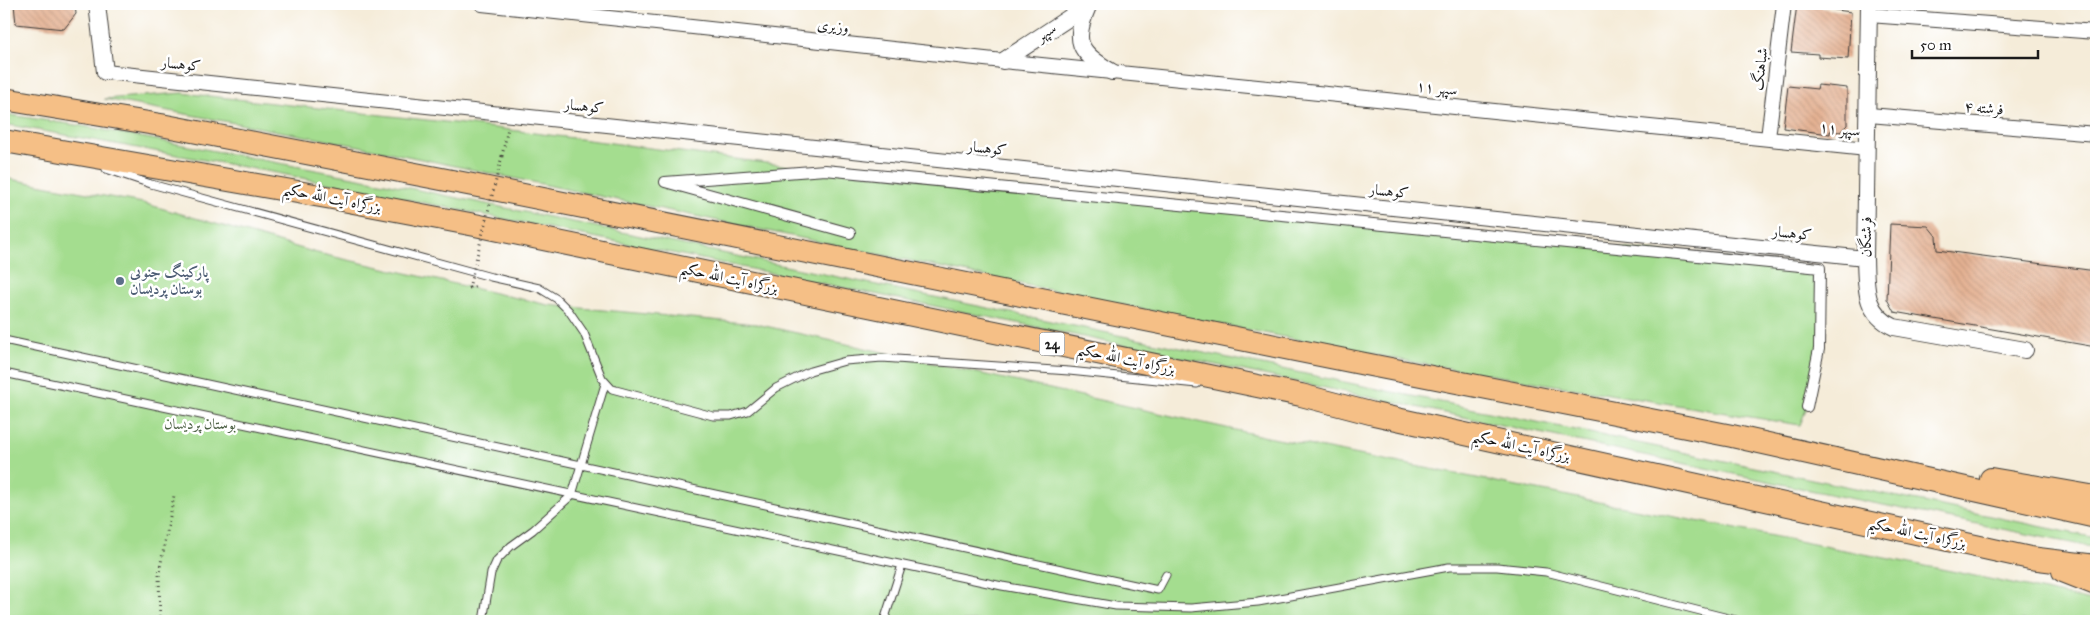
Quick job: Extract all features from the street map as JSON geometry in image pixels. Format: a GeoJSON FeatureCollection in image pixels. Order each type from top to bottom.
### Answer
{"type":"FeatureCollection","features":[{"type":"Feature","properties":{"kind":"highway"},"geometry":{"type":"LineString","coordinates":[[4,99],[162,125],[482,187],[1732,436],[2096,517]]}},
{"type":"Feature","properties":{"kind":"highway","name":"بزرگراه آیت الله حکیم"},"geometry":{"type":"LineString","coordinates":[[4,141],[475,225],[1302,395],[1374,414],[2030,558],[2096,566]]}},
{"type":"Feature","properties":{"kind":"highway"},"geometry":{"type":"LineString","coordinates":[[1732,436],[2096,497]]}},
{"type":"Feature","properties":{"kind":"highway"},"geometry":{"type":"LineString","coordinates":[[2030,558],[2096,584]]}},
{"type":"Feature","properties":{"kind":"street"},"geometry":{"type":"LineString","coordinates":[[97,4],[105,72]]}},
{"type":"Feature","properties":{"kind":"street","name":"وزیری"},"geometry":{"type":"LineString","coordinates":[[482,4],[1003,60]]}},
{"type":"Feature","properties":{"kind":"street"},"geometry":{"type":"LineString","coordinates":[[1090,4],[1083,18],[1080,32],[1081,45],[1086,54],[1094,61],[1112,72]]}},
{"type":"Feature","properties":{"kind":"street","name":"سپهر"},"geometry":{"type":"LineString","coordinates":[[1003,60],[1090,4]]}},
{"type":"Feature","properties":{"kind":"street","name":"شباهنگ"},"geometry":{"type":"LineString","coordinates":[[1768,138],[1784,4]]}},
{"type":"Feature","properties":{"kind":"street"},"geometry":{"type":"LineString","coordinates":[[1869,9],[2096,32]]}},
{"type":"Feature","properties":{"kind":"street","name":"فرشتگان"},"geometry":{"type":"LineString","coordinates":[[1869,9],[1869,114],[1865,258],[1866,283],[1875,313],[1884,322],[1905,329],[2025,350]]}},
{"type":"Feature","properties":{"kind":"street","name":"سپهر ۱۱"},"geometry":{"type":"LineString","coordinates":[[1003,60],[1867,149]]}},
{"type":"Feature","properties":{"kind":"street","name":"کوهسار"},"geometry":{"type":"LineString","coordinates":[[105,72],[1865,258]]}},
{"type":"Feature","properties":{"kind":"street","name":"فرشته ۴"},"geometry":{"type":"LineString","coordinates":[[1869,114],[2096,134]]}},
{"type":"Feature","properties":{"kind":"street"},"geometry":{"type":"LineString","coordinates":[[850,233],[665,182],[825,170],[1820,268],[1819,349],[1807,407]]}},
{"type":"Feature","properties":{"kind":"lane"},"geometry":{"type":"LineString","coordinates":[[32,145],[151,184],[491,277],[539,288],[557,298],[584,332],[606,384],[620,393],[722,417],[748,411],[776,388],[810,371],[845,361],[882,358],[1069,371],[1205,385]]}},
{"type":"Feature","properties":{"kind":"lane"},"geometry":{"type":"LineString","coordinates":[[4,340],[1158,590],[1166,575]]}},
{"type":"Feature","properties":{"kind":"lane"},"geometry":{"type":"LineString","coordinates":[[4,373],[1002,586],[1116,606],[1191,608],[1258,602],[1449,567],[1497,567],[1546,572],[1740,621]]}},
{"type":"Feature","properties":{"kind":"lane"},"geometry":{"type":"LineString","coordinates":[[483,621],[492,573],[497,560],[572,495],[606,384]]}},
{"type":"Feature","properties":{"kind":"lane"},"geometry":{"type":"LineString","coordinates":[[1224,387],[1302,395]]}},
{"type":"Feature","properties":{"kind":"lane"},"geometry":{"type":"LineString","coordinates":[[884,621],[902,565]]}},
{"type":"Feature","properties":{"kind":"path"},"geometry":{"type":"LineString","coordinates":[[468,288],[502,156],[510,114]]}},
{"type":"Feature","properties":{"kind":"path"},"geometry":{"type":"LineString","coordinates":[[160,621],[159,573],[174,496]]}},
{"type":"Feature","properties":{"kind":"green space"},"geometry":{"type":"Polygon","coordinates":[[[182,93],[472,125],[797,167],[1820,268],[1821,342],[1807,407],[1800,425],[1412,362],[1142,309],[359,146],[104,99],[182,93]]]}},
{"type":"Feature","properties":{"kind":"green space"},"geometry":{"type":"Polygon","coordinates":[[[4,114],[82,126],[385,183],[2096,538],[2096,548],[1824,493],[1003,320],[277,173],[4,124],[4,114]]]}},
{"type":"Feature","properties":{"kind":"green space","name":"بوستان پردیسان"},"geometry":{"type":"Polygon","coordinates":[[[4,178],[143,203],[317,253],[548,305],[756,324],[1267,437],[1956,572],[2096,602],[2096,621],[4,621],[4,178]]]}},
{"type":"Feature","properties":{"kind":"building"},"geometry":{"type":"Polygon","coordinates":[[[14,4],[75,4],[76,14],[64,29],[16,24],[14,4]]]}},
{"type":"Feature","properties":{"kind":"building"},"geometry":{"type":"Polygon","coordinates":[[[1797,4],[1822,5],[1822,8],[1851,12],[1848,59],[1818,57],[1818,54],[1791,52],[1797,4]]]}},
{"type":"Feature","properties":{"kind":"building"},"geometry":{"type":"Polygon","coordinates":[[[1818,85],[1847,88],[1847,125],[1840,132],[1830,131],[1830,134],[1783,128],[1788,86],[1817,89],[1818,85]]]}},
{"type":"Feature","properties":{"kind":"building"},"geometry":{"type":"Polygon","coordinates":[[[1890,224],[1928,226],[1936,236],[1937,250],[2096,271],[2096,347],[1894,312],[1887,299],[1890,224]]]}},
{"type":"Feature","properties":{"kind":"place","name":"پارکینگ جنوبی بوستان پردیسان"},"geometry":{"type":"Point","coordinates":[120,281]}}]}
